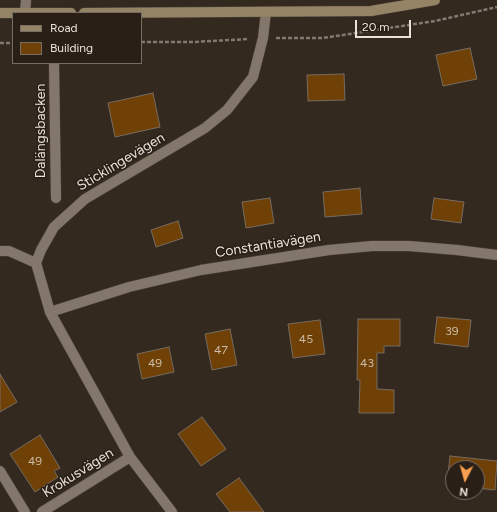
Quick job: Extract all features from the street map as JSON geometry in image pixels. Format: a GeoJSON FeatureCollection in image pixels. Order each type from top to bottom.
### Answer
{"type":"FeatureCollection","features":[{"type":"Feature","properties":{"kind":"main road"},"geometry":{"type":"LineString","coordinates":[[142,13],[371,11],[435,0]]}},
{"type":"Feature","properties":{"kind":"main road"},"geometry":{"type":"LineString","coordinates":[[0,13],[12,13]]}},
{"type":"Feature","properties":{"kind":"street"},"geometry":{"type":"LineString","coordinates":[[25,12],[26,0]]}},
{"type":"Feature","properties":{"kind":"street","name":"Sticklingevägen"},"geometry":{"type":"LineString","coordinates":[[36,262],[54,227],[85,199],[206,128],[227,110],[253,76],[263,38],[266,12]]}},
{"type":"Feature","properties":{"kind":"street","name":"Dalängsbacken"},"geometry":{"type":"LineString","coordinates":[[54,64],[56,198]]}},
{"type":"Feature","properties":{"kind":"street","name":"Constantiavägen"},"geometry":{"type":"LineString","coordinates":[[50,312],[129,287],[201,270],[329,250],[372,246],[409,246],[497,255]]}},
{"type":"Feature","properties":{"kind":"street"},"geometry":{"type":"LineString","coordinates":[[0,251],[9,251],[36,262],[50,312],[130,457],[172,512]]}},
{"type":"Feature","properties":{"kind":"street","name":"Krokusvägen"},"geometry":{"type":"LineString","coordinates":[[42,512],[130,457]]}},
{"type":"Feature","properties":{"kind":"street"},"geometry":{"type":"LineString","coordinates":[[0,471],[25,512]]}},
{"type":"Feature","properties":{"kind":"path"},"geometry":{"type":"LineString","coordinates":[[142,42],[193,42],[263,38],[323,38],[435,21],[497,7]]}},
{"type":"Feature","properties":{"kind":"path"},"geometry":{"type":"LineString","coordinates":[[0,43],[12,43]]}},
{"type":"Feature","properties":{"kind":"building"},"geometry":{"type":"Polygon","coordinates":[[[470,48],[477,79],[443,86],[436,55],[470,48]]]}},
{"type":"Feature","properties":{"kind":"building"},"geometry":{"type":"Polygon","coordinates":[[[344,74],[345,100],[308,101],[307,75],[344,74]]]}},
{"type":"Feature","properties":{"kind":"building"},"geometry":{"type":"Polygon","coordinates":[[[153,93],[160,127],[115,137],[108,103],[153,93]]]}},
{"type":"Feature","properties":{"kind":"building"},"geometry":{"type":"Polygon","coordinates":[[[360,188],[362,214],[325,217],[323,192],[360,188]]]}},
{"type":"Feature","properties":{"kind":"building"},"geometry":{"type":"Polygon","coordinates":[[[270,198],[274,223],[246,228],[242,202],[270,198]]]}},
{"type":"Feature","properties":{"kind":"building"},"geometry":{"type":"Polygon","coordinates":[[[434,198],[464,202],[461,223],[431,219],[434,198]]]}},
{"type":"Feature","properties":{"kind":"building"},"geometry":{"type":"Polygon","coordinates":[[[178,221],[183,238],[156,247],[151,230],[178,221]]]}},
{"type":"Feature","properties":{"kind":"building"},"geometry":{"type":"Polygon","coordinates":[[[437,317],[471,320],[468,347],[434,343],[437,317]]]}},
{"type":"Feature","properties":{"kind":"building"},"geometry":{"type":"Polygon","coordinates":[[[358,319],[400,319],[400,346],[384,346],[384,353],[377,353],[377,389],[394,390],[394,413],[359,413],[360,380],[357,380],[358,319]]]}},
{"type":"Feature","properties":{"kind":"building"},"geometry":{"type":"Polygon","coordinates":[[[320,320],[325,354],[293,358],[288,324],[320,320]]]}},
{"type":"Feature","properties":{"kind":"building"},"geometry":{"type":"Polygon","coordinates":[[[230,329],[237,365],[212,370],[205,334],[230,329]]]}},
{"type":"Feature","properties":{"kind":"building"},"geometry":{"type":"Polygon","coordinates":[[[169,347],[174,372],[142,379],[137,354],[169,347]]]}},
{"type":"Feature","properties":{"kind":"building"},"geometry":{"type":"Polygon","coordinates":[[[0,374],[17,402],[0,412],[0,374]]]}},
{"type":"Feature","properties":{"kind":"building"},"geometry":{"type":"Polygon","coordinates":[[[202,417],[226,449],[201,466],[178,434],[202,417]]]}},
{"type":"Feature","properties":{"kind":"building"},"geometry":{"type":"Polygon","coordinates":[[[40,435],[60,468],[54,471],[58,477],[35,492],[10,454],[40,435]]]}},
{"type":"Feature","properties":{"kind":"building"},"geometry":{"type":"Polygon","coordinates":[[[450,456],[497,461],[495,490],[485,489],[485,460],[450,460],[450,456]]]}},
{"type":"Feature","properties":{"kind":"building"},"geometry":{"type":"Polygon","coordinates":[[[239,478],[264,512],[230,512],[216,494],[239,478]]]}}]}
